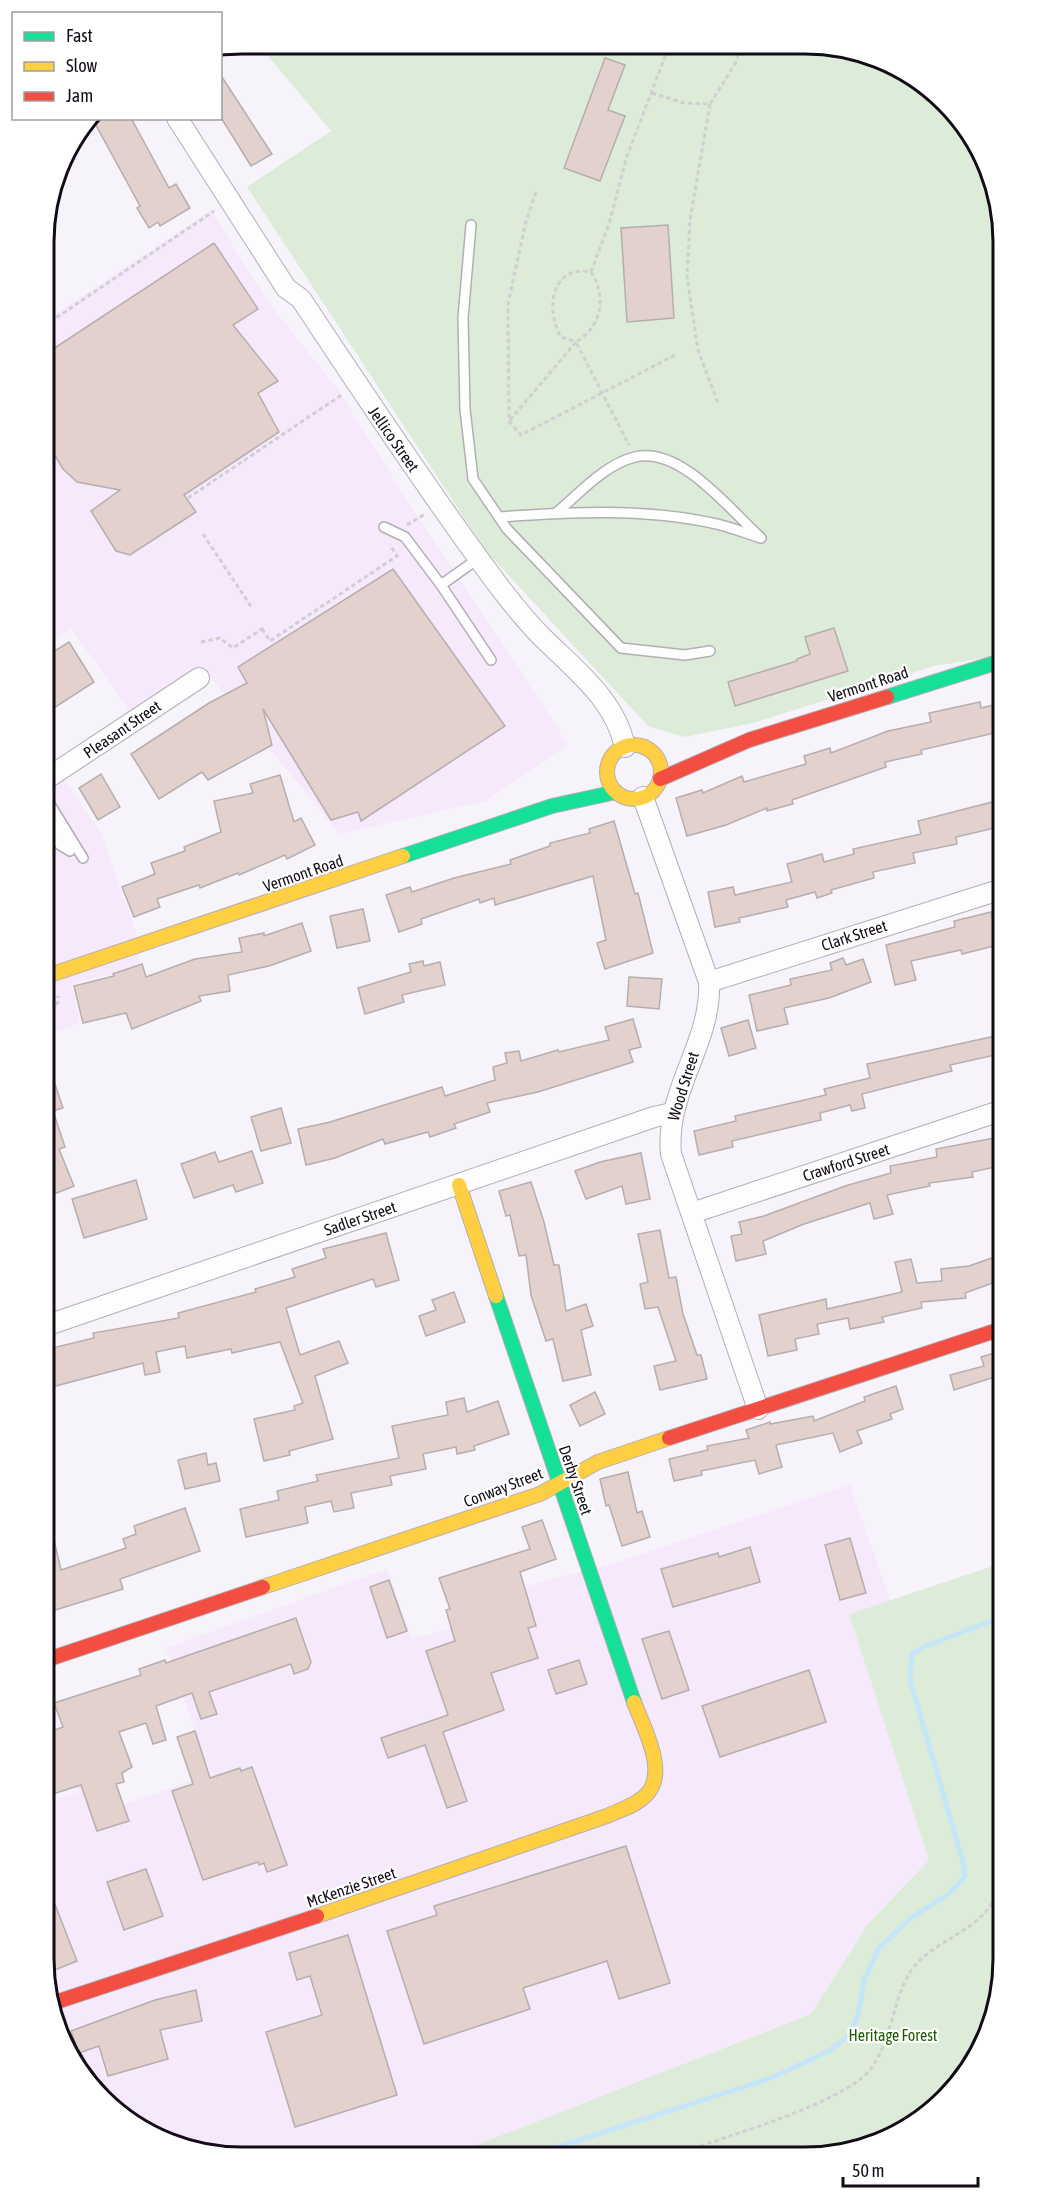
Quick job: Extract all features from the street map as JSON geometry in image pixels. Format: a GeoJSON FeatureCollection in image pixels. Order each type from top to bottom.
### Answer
{"type":"FeatureCollection","features":[{"type":"Feature","properties":{"kind":"street","name":"Jellico Street"},"geometry":{"type":"LineString","coordinates":[[178,120],[286,288],[301,299],[372,409],[479,558],[539,634],[597,690],[621,729],[625,747]]}},
{"type":"Feature","properties":{"kind":"street","name":"Vermont Road"},"geometry":{"type":"LineString","coordinates":[[54,976],[552,806],[616,792],[630,798],[643,797],[654,790],[660,779],[749,740],[993,664]]}},
{"type":"Feature","properties":{"kind":"street","name":"Pleasant Street"},"geometry":{"type":"LineString","coordinates":[[54,774],[199,678]]}},
{"type":"Feature","properties":{"kind":"street","name":"Vermont Road"},"geometry":{"type":"LineString","coordinates":[[696,747],[749,740]]}},
{"type":"Feature","properties":{"kind":"street"},"geometry":{"type":"LineString","coordinates":[[592,773],[609,762],[614,754],[625,747],[638,746],[659,753],[660,779]]}},
{"type":"Feature","properties":{"kind":"street"},"geometry":{"type":"LineString","coordinates":[[609,762],[609,782],[616,792]]}},
{"type":"Feature","properties":{"kind":"street","name":"Vermont Road"},"geometry":{"type":"LineString","coordinates":[[552,806],[576,785]]}},
{"type":"Feature","properties":{"kind":"street","name":"Wood Street"},"geometry":{"type":"LineString","coordinates":[[643,797],[709,982],[707,1012],[672,1113],[669,1135],[671,1154],[758,1409]]}},
{"type":"Feature","properties":{"kind":"street","name":"Clark Street"},"geometry":{"type":"LineString","coordinates":[[709,982],[993,892]]}},
{"type":"Feature","properties":{"kind":"street","name":"Sadler Street"},"geometry":{"type":"LineString","coordinates":[[54,1323],[654,1117],[672,1113]]}},
{"type":"Feature","properties":{"kind":"street","name":"Crawford Street"},"geometry":{"type":"LineString","coordinates":[[692,1213],[993,1113]]}},
{"type":"Feature","properties":{"kind":"street","name":"Derby Street"},"geometry":{"type":"LineString","coordinates":[[459,1185],[653,1757],[658,1778],[655,1787]]}},
{"type":"Feature","properties":{"kind":"street","name":"Conway Street"},"geometry":{"type":"LineString","coordinates":[[54,1657],[540,1494],[598,1462],[993,1332]]}},
{"type":"Feature","properties":{"kind":"street","name":"McKenzie Street"},"geometry":{"type":"LineString","coordinates":[[59,2001],[182,1962],[607,1816],[632,1805],[655,1787]]}},
{"type":"Feature","properties":{"kind":"lane"},"geometry":{"type":"LineString","coordinates":[[471,225],[463,318],[465,410],[473,479],[507,529],[621,648],[685,655],[710,651]]}},
{"type":"Feature","properties":{"kind":"lane"},"geometry":{"type":"LineString","coordinates":[[499,517],[556,513],[641,513],[712,523],[761,538],[687,468],[663,457],[636,457],[611,468],[556,513]]}},
{"type":"Feature","properties":{"kind":"lane"},"geometry":{"type":"LineString","coordinates":[[384,527],[400,535],[441,585],[491,660]]}},
{"type":"Feature","properties":{"kind":"lane"},"geometry":{"type":"LineString","coordinates":[[441,585],[479,558]]}},
{"type":"Feature","properties":{"kind":"lane"},"geometry":{"type":"LineString","coordinates":[[54,811],[83,858]]}},
{"type":"Feature","properties":{"kind":"lane"},"geometry":{"type":"LineString","coordinates":[[54,823],[67,842],[83,858]]}},
{"type":"Feature","properties":{"kind":"lane"},"geometry":{"type":"LineString","coordinates":[[54,836],[60,845],[83,858]]}},
{"type":"Feature","properties":{"kind":"path"},"geometry":{"type":"LineString","coordinates":[[509,422],[576,342],[590,333],[598,317],[601,299],[591,272],[609,225],[626,159],[666,54]]}},
{"type":"Feature","properties":{"kind":"path"},"geometry":{"type":"LineString","coordinates":[[718,403],[698,350],[687,276],[690,220],[710,104],[735,64],[739,54]]}},
{"type":"Feature","properties":{"kind":"path"},"geometry":{"type":"LineString","coordinates":[[651,93],[684,103],[710,104]]}},
{"type":"Feature","properties":{"kind":"path"},"geometry":{"type":"LineString","coordinates":[[536,192],[526,221],[508,304],[509,422],[521,435],[677,354]]}},
{"type":"Feature","properties":{"kind":"path"},"geometry":{"type":"LineString","coordinates":[[54,319],[217,209]]}},
{"type":"Feature","properties":{"kind":"path"},"geometry":{"type":"LineString","coordinates":[[591,272],[580,270],[568,272],[558,285],[553,305],[554,325],[561,337],[576,342],[636,457]]}},
{"type":"Feature","properties":{"kind":"path"},"geometry":{"type":"LineString","coordinates":[[188,498],[343,394]]}},
{"type":"Feature","properties":{"kind":"path"},"geometry":{"type":"LineString","coordinates":[[201,642],[220,638],[233,648],[263,628],[270,641],[397,556],[390,544],[406,526],[430,510]]}},
{"type":"Feature","properties":{"kind":"path"},"geometry":{"type":"LineString","coordinates":[[203,534],[252,608]]}},
{"type":"Feature","properties":{"kind":"path"},"geometry":{"type":"LineString","coordinates":[[54,1007],[58,1002],[57,994]]}},
{"type":"Feature","properties":{"kind":"path"},"geometry":{"type":"LineString","coordinates":[[697,2147],[814,2105],[845,2089],[869,2071],[880,2050],[909,1974],[925,1955],[968,1926],[992,1904],[993,1900]]}},
{"type":"Feature","properties":{"kind":"shaded area"},"geometry":{"type":"Polygon","coordinates":[[[211,210],[268,302],[337,388],[409,503],[568,744],[486,801],[340,834],[202,667],[132,714],[71,628],[54,638],[54,315],[211,210]]]}},
{"type":"Feature","properties":{"kind":"shaded area"},"geometry":{"type":"Polygon","coordinates":[[[54,766],[101,834],[135,929],[140,967],[72,984],[80,1023],[54,1032],[54,766]]]}},
{"type":"Feature","properties":{"kind":"shaded area"},"geometry":{"type":"Polygon","coordinates":[[[850,1485],[890,1600],[849,1614],[929,1860],[868,1924],[811,2014],[471,2147],[242,2147],[217,2145],[193,2141],[170,2133],[127,2108],[109,2092],[79,2053],[60,2008],[54,1959],[54,1801],[78,1792],[76,1787],[113,1774],[124,1805],[210,1774],[166,1648],[387,1569],[412,1639],[486,1619],[480,1599],[618,1562],[850,1485]]]}},
{"type":"Feature","properties":{"kind":"green space"},"geometry":{"type":"Polygon","coordinates":[[[266,54],[817,54],[866,64],[888,73],[920,93],[954,127],[968,148],[987,193],[991,217],[993,242],[993,657],[934,666],[753,723],[684,737],[648,726],[486,551],[247,187],[331,131],[266,54]]]}},
{"type":"Feature","properties":{"kind":"green space","name":"Heritage Forest"},"geometry":{"type":"Polygon","coordinates":[[[993,1566],[993,1971],[987,2008],[974,2042],[961,2064],[929,2100],[910,2115],[877,2133],[854,2141],[805,2147],[471,2147],[811,2014],[868,1924],[929,1860],[849,1614],[993,1566]]]}},
{"type":"Feature","properties":{"kind":"building"},"geometry":{"type":"Polygon","coordinates":[[[605,58],[625,65],[608,110],[625,116],[600,181],[564,168],[605,58]]]}},
{"type":"Feature","properties":{"kind":"building"},"geometry":{"type":"Polygon","coordinates":[[[222,77],[272,154],[251,166],[222,119],[222,77]]]}},
{"type":"Feature","properties":{"kind":"building"},"geometry":{"type":"Polygon","coordinates":[[[99,120],[132,120],[169,188],[176,184],[190,208],[160,226],[158,222],[149,228],[137,208],[140,206],[95,124],[99,120]]]}},
{"type":"Feature","properties":{"kind":"building"},"geometry":{"type":"Polygon","coordinates":[[[668,225],[674,318],[627,322],[621,228],[668,225]]]}},
{"type":"Feature","properties":{"kind":"building"},"geometry":{"type":"Polygon","coordinates":[[[214,243],[258,309],[233,325],[278,381],[258,393],[279,432],[184,495],[196,512],[130,555],[116,551],[91,511],[120,490],[77,482],[63,469],[54,454],[54,348],[214,243]]]}},
{"type":"Feature","properties":{"kind":"building"},"geometry":{"type":"Polygon","coordinates":[[[393,569],[505,726],[361,821],[358,812],[331,820],[263,709],[272,745],[208,780],[202,772],[159,799],[131,754],[209,703],[247,683],[238,667],[393,569]]]}},
{"type":"Feature","properties":{"kind":"building"},"geometry":{"type":"Polygon","coordinates":[[[834,628],[848,671],[735,706],[728,682],[797,661],[810,654],[805,637],[834,628]]]}},
{"type":"Feature","properties":{"kind":"building"},"geometry":{"type":"Polygon","coordinates":[[[69,642],[94,682],[54,708],[55,685],[54,651],[69,642]]]}},
{"type":"Feature","properties":{"kind":"building"},"geometry":{"type":"Polygon","coordinates":[[[980,702],[981,708],[993,705],[993,733],[921,750],[922,754],[885,762],[886,767],[792,800],[793,804],[767,811],[767,808],[726,825],[687,836],[676,798],[702,790],[703,793],[742,776],[744,782],[806,764],[804,756],[830,748],[831,753],[888,731],[931,722],[929,713],[980,702]]]}},
{"type":"Feature","properties":{"kind":"building"},"geometry":{"type":"Polygon","coordinates":[[[101,774],[120,807],[98,820],[79,788],[101,774]]]}},
{"type":"Feature","properties":{"kind":"building"},"geometry":{"type":"Polygon","coordinates":[[[280,775],[294,822],[301,818],[315,845],[287,859],[285,855],[239,875],[238,873],[200,888],[199,885],[157,899],[160,907],[134,917],[122,887],[155,874],[151,863],[185,851],[184,847],[221,832],[214,801],[253,793],[250,784],[280,775]]]}},
{"type":"Feature","properties":{"kind":"building"},"geometry":{"type":"Polygon","coordinates":[[[993,802],[993,828],[956,837],[957,844],[913,853],[915,863],[873,872],[874,878],[831,890],[832,893],[817,898],[815,892],[786,900],[788,907],[739,918],[740,922],[715,927],[708,892],[733,887],[735,895],[792,882],[787,864],[822,854],[824,862],[854,854],[853,849],[921,834],[918,821],[993,802]]]}},
{"type":"Feature","properties":{"kind":"building"},"geometry":{"type":"Polygon","coordinates":[[[614,821],[635,894],[638,893],[653,953],[605,969],[597,943],[606,940],[593,876],[495,905],[494,898],[480,903],[479,899],[421,919],[422,924],[399,932],[386,895],[410,887],[412,892],[454,878],[511,864],[510,860],[550,846],[550,843],[590,833],[589,829],[614,821]]]}},
{"type":"Feature","properties":{"kind":"building"},"geometry":{"type":"Polygon","coordinates":[[[363,909],[370,941],[337,948],[330,916],[363,909]]]}},
{"type":"Feature","properties":{"kind":"building"},"geometry":{"type":"Polygon","coordinates":[[[991,912],[993,946],[962,954],[961,950],[911,961],[916,980],[895,985],[886,945],[955,927],[954,921],[991,912]]]}},
{"type":"Feature","properties":{"kind":"building"},"geometry":{"type":"Polygon","coordinates":[[[302,923],[311,951],[269,966],[228,975],[230,991],[199,996],[201,1001],[132,1029],[126,1013],[83,1023],[74,986],[114,976],[113,974],[142,964],[146,977],[195,959],[242,952],[239,938],[264,933],[264,936],[302,923]]]}},
{"type":"Feature","properties":{"kind":"building"},"geometry":{"type":"Polygon","coordinates":[[[843,958],[846,965],[863,959],[871,982],[829,998],[784,1008],[788,1024],[757,1031],[749,995],[791,985],[790,979],[832,970],[830,963],[843,958]]]}},
{"type":"Feature","properties":{"kind":"building"},"geometry":{"type":"Polygon","coordinates":[[[423,961],[424,966],[440,962],[445,985],[402,995],[404,1002],[365,1014],[358,988],[411,972],[409,964],[423,961]]]}},
{"type":"Feature","properties":{"kind":"building"},"geometry":{"type":"Polygon","coordinates":[[[629,977],[662,979],[659,1009],[627,1006],[629,977]]]}},
{"type":"Feature","properties":{"kind":"building"},"geometry":{"type":"Polygon","coordinates":[[[633,1019],[641,1047],[629,1050],[633,1062],[538,1092],[487,1103],[490,1112],[454,1124],[456,1128],[430,1137],[428,1132],[385,1144],[383,1139],[335,1158],[306,1165],[298,1129],[330,1122],[442,1087],[445,1096],[495,1080],[493,1067],[507,1063],[505,1053],[519,1051],[521,1061],[558,1050],[559,1052],[609,1040],[605,1027],[633,1019]]]}},
{"type":"Feature","properties":{"kind":"building"},"geometry":{"type":"Polygon","coordinates":[[[748,1020],[756,1048],[729,1056],[721,1028],[748,1020]]]}},
{"type":"Feature","properties":{"kind":"building"},"geometry":{"type":"Polygon","coordinates":[[[993,1037],[993,1056],[950,1065],[952,1071],[862,1094],[865,1108],[852,1111],[850,1105],[820,1113],[821,1120],[732,1141],[733,1147],[699,1155],[694,1131],[736,1121],[735,1116],[826,1095],[824,1089],[870,1078],[867,1064],[993,1037]]]}},
{"type":"Feature","properties":{"kind":"building"},"geometry":{"type":"Polygon","coordinates":[[[54,1081],[63,1108],[54,1111],[54,1081]]]}},
{"type":"Feature","properties":{"kind":"building"},"geometry":{"type":"Polygon","coordinates":[[[281,1108],[291,1143],[261,1151],[251,1117],[281,1108]]]}},
{"type":"Feature","properties":{"kind":"building"},"geometry":{"type":"Polygon","coordinates":[[[54,1114],[65,1147],[59,1149],[74,1186],[54,1194],[54,1114]]]}},
{"type":"Feature","properties":{"kind":"building"},"geometry":{"type":"Polygon","coordinates":[[[993,1138],[993,1168],[972,1172],[973,1177],[929,1183],[930,1186],[887,1195],[893,1214],[874,1219],[870,1203],[804,1224],[763,1241],[766,1254],[736,1261],[731,1236],[742,1234],[739,1222],[764,1216],[845,1186],[891,1173],[890,1166],[937,1157],[936,1149],[993,1138]]]}},
{"type":"Feature","properties":{"kind":"building"},"geometry":{"type":"Polygon","coordinates":[[[252,1151],[263,1183],[236,1192],[233,1185],[194,1198],[181,1164],[215,1152],[219,1162],[252,1151]]]}},
{"type":"Feature","properties":{"kind":"building"},"geometry":{"type":"Polygon","coordinates":[[[641,1153],[650,1199],[626,1204],[622,1186],[586,1199],[575,1171],[600,1162],[641,1153]]]}},
{"type":"Feature","properties":{"kind":"building"},"geometry":{"type":"Polygon","coordinates":[[[136,1180],[147,1219],[84,1238],[72,1199],[136,1180]]]}},
{"type":"Feature","properties":{"kind":"building"},"geometry":{"type":"Polygon","coordinates":[[[531,1182],[544,1222],[554,1265],[559,1265],[566,1311],[586,1304],[593,1326],[581,1330],[591,1375],[563,1381],[553,1339],[546,1341],[531,1295],[526,1255],[519,1256],[510,1215],[506,1216],[499,1191],[531,1182]]]}},
{"type":"Feature","properties":{"kind":"building"},"geometry":{"type":"Polygon","coordinates":[[[660,1230],[669,1278],[676,1277],[683,1314],[697,1355],[701,1355],[707,1379],[660,1390],[654,1366],[676,1361],[658,1307],[645,1309],[640,1284],[648,1282],[638,1234],[660,1230]]]}},
{"type":"Feature","properties":{"kind":"building"},"geometry":{"type":"Polygon","coordinates":[[[386,1233],[399,1280],[376,1287],[373,1279],[286,1308],[300,1355],[339,1341],[348,1363],[315,1376],[333,1439],[289,1451],[290,1455],[264,1461],[254,1419],[295,1410],[294,1406],[303,1403],[280,1342],[232,1353],[231,1349],[187,1358],[185,1346],[156,1352],[160,1372],[145,1375],[143,1363],[54,1386],[54,1348],[94,1338],[93,1333],[179,1318],[178,1313],[256,1292],[255,1289],[295,1277],[292,1269],[326,1258],[323,1249],[386,1233]]]}},
{"type":"Feature","properties":{"kind":"building"},"geometry":{"type":"Polygon","coordinates":[[[993,1257],[993,1283],[965,1293],[966,1298],[921,1302],[922,1308],[882,1317],[884,1322],[850,1329],[848,1318],[817,1324],[819,1334],[795,1339],[797,1350],[768,1356],[759,1315],[826,1299],[827,1309],[902,1292],[895,1262],[911,1259],[917,1283],[942,1281],[941,1269],[969,1266],[993,1257]]]}},
{"type":"Feature","properties":{"kind":"building"},"geometry":{"type":"Polygon","coordinates":[[[454,1292],[465,1322],[426,1336],[419,1316],[436,1310],[432,1300],[454,1292]]]}},
{"type":"Feature","properties":{"kind":"building"},"geometry":{"type":"Polygon","coordinates":[[[993,1353],[993,1378],[954,1390],[950,1375],[984,1366],[981,1357],[993,1353]]]}},
{"type":"Feature","properties":{"kind":"building"},"geometry":{"type":"Polygon","coordinates":[[[896,1386],[903,1409],[890,1414],[892,1419],[857,1431],[862,1443],[840,1452],[833,1433],[776,1445],[782,1467],[759,1474],[755,1460],[701,1471],[702,1475],[674,1481],[669,1459],[708,1450],[707,1446],[749,1438],[746,1430],[770,1422],[770,1424],[813,1416],[814,1421],[865,1401],[864,1397],[896,1386]]]}},
{"type":"Feature","properties":{"kind":"building"},"geometry":{"type":"Polygon","coordinates":[[[595,1392],[605,1414],[580,1426],[570,1405],[595,1392]]]}},
{"type":"Feature","properties":{"kind":"building"},"geometry":{"type":"Polygon","coordinates":[[[464,1398],[467,1412],[498,1401],[509,1434],[474,1446],[475,1450],[457,1454],[456,1447],[423,1454],[426,1469],[390,1476],[392,1485],[351,1493],[354,1508],[334,1512],[331,1501],[305,1507],[308,1523],[246,1537],[240,1509],[279,1500],[277,1491],[318,1481],[316,1475],[399,1458],[392,1426],[448,1415],[446,1402],[464,1398]]]}},
{"type":"Feature","properties":{"kind":"building"},"geometry":{"type":"Polygon","coordinates":[[[206,1453],[208,1465],[216,1463],[220,1481],[185,1489],[178,1460],[206,1453]]]}},
{"type":"Feature","properties":{"kind":"building"},"geometry":{"type":"Polygon","coordinates":[[[628,1472],[637,1513],[642,1511],[650,1537],[622,1546],[609,1505],[606,1506],[600,1479],[628,1472]]]}},
{"type":"Feature","properties":{"kind":"building"},"geometry":{"type":"Polygon","coordinates":[[[185,1508],[200,1551],[120,1579],[123,1589],[54,1610],[54,1540],[61,1570],[126,1548],[123,1539],[136,1534],[134,1526],[185,1508]]]}},
{"type":"Feature","properties":{"kind":"building"},"geometry":{"type":"Polygon","coordinates":[[[542,1520],[556,1559],[520,1572],[536,1626],[528,1628],[538,1658],[491,1673],[504,1710],[443,1732],[467,1801],[447,1808],[425,1745],[388,1758],[381,1738],[448,1715],[426,1651],[455,1641],[446,1610],[450,1609],[439,1578],[530,1549],[522,1527],[542,1520]]]}},
{"type":"Feature","properties":{"kind":"building"},"geometry":{"type":"Polygon","coordinates":[[[850,1538],[866,1593],[840,1600],[825,1545],[850,1538]]]}},
{"type":"Feature","properties":{"kind":"building"},"geometry":{"type":"Polygon","coordinates":[[[750,1547],[760,1582],[673,1607],[661,1569],[718,1553],[719,1557],[750,1547]]]}},
{"type":"Feature","properties":{"kind":"building"},"geometry":{"type":"Polygon","coordinates":[[[389,1580],[407,1631],[387,1638],[370,1587],[389,1580]]]}},
{"type":"Feature","properties":{"kind":"building"},"geometry":{"type":"Polygon","coordinates":[[[296,1618],[311,1662],[308,1669],[294,1674],[291,1664],[209,1692],[217,1714],[201,1719],[192,1693],[156,1706],[166,1740],[153,1744],[146,1723],[119,1732],[132,1767],[122,1773],[124,1782],[116,1784],[129,1821],[97,1831],[81,1785],[54,1794],[54,1730],[63,1727],[54,1703],[141,1675],[139,1669],[165,1660],[166,1663],[296,1618]]]}},
{"type":"Feature","properties":{"kind":"building"},"geometry":{"type":"Polygon","coordinates":[[[669,1631],[689,1690],[662,1699],[642,1639],[669,1631]]]}},
{"type":"Feature","properties":{"kind":"building"},"geometry":{"type":"Polygon","coordinates":[[[579,1660],[587,1684],[556,1694],[548,1670],[579,1660]]]}},
{"type":"Feature","properties":{"kind":"building"},"geometry":{"type":"Polygon","coordinates":[[[809,1670],[826,1722],[720,1757],[702,1706],[809,1670]]]}},
{"type":"Feature","properties":{"kind":"building"},"geometry":{"type":"Polygon","coordinates":[[[195,1731],[210,1778],[240,1768],[241,1771],[252,1767],[287,1865],[267,1872],[264,1863],[259,1865],[258,1862],[203,1880],[172,1791],[193,1784],[177,1737],[195,1731]]]}},
{"type":"Feature","properties":{"kind":"building"},"geometry":{"type":"Polygon","coordinates":[[[626,1846],[670,1983],[619,1999],[607,1961],[523,1988],[530,2009],[424,2044],[387,1931],[437,1915],[434,1906],[626,1846]]]}},
{"type":"Feature","properties":{"kind":"building"},"geometry":{"type":"Polygon","coordinates":[[[146,1869],[163,1916],[124,1930],[107,1882],[146,1869]]]}},
{"type":"Feature","properties":{"kind":"building"},"geometry":{"type":"Polygon","coordinates":[[[54,1902],[77,1961],[55,1970],[54,1902]]]}},
{"type":"Feature","properties":{"kind":"building"},"geometry":{"type":"Polygon","coordinates":[[[348,1935],[397,2095],[295,2127],[266,2032],[322,2015],[310,1976],[297,1980],[289,1953],[348,1935]]]}},
{"type":"Feature","properties":{"kind":"building"},"geometry":{"type":"Polygon","coordinates":[[[196,1990],[202,2021],[160,2030],[168,2059],[108,2076],[99,2046],[79,2053],[71,2031],[155,2000],[196,1990]]]}},
{"type":"Feature","properties":{"kind":"waterway"},"geometry":{"type":"LineString","coordinates":[[557,2147],[771,2078],[829,2051],[850,2034],[858,2016],[864,1980],[879,1948],[911,1918],[951,1892],[965,1877],[963,1862],[910,1680],[912,1654],[923,1647],[993,1620]]}},
{"type":"Feature","properties":{"kind":"traffic: fast"},"geometry":{"type":"LineString","coordinates":[[887,697],[993,664]]}},
{"type":"Feature","properties":{"kind":"traffic: fast"},"geometry":{"type":"LineString","coordinates":[[403,856],[552,806],[616,792]]}},
{"type":"Feature","properties":{"kind":"traffic: fast"},"geometry":{"type":"LineString","coordinates":[[496,1296],[634,1702]]}},
{"type":"Feature","properties":{"kind":"traffic: slow"},"geometry":{"type":"LineString","coordinates":[[634,745],[644,747],[653,753],[659,762],[661,772],[659,782],[653,791],[644,797],[634,799],[624,797],[615,791],[609,782],[607,772],[609,762],[615,753],[624,747],[634,745]]}},
{"type":"Feature","properties":{"kind":"traffic: slow"},"geometry":{"type":"LineString","coordinates":[[54,974],[403,856]]}},
{"type":"Feature","properties":{"kind":"traffic: slow"},"geometry":{"type":"LineString","coordinates":[[459,1185],[496,1296]]}},
{"type":"Feature","properties":{"kind":"traffic: slow"},"geometry":{"type":"LineString","coordinates":[[263,1587],[540,1494],[598,1462],[669,1438]]}},
{"type":"Feature","properties":{"kind":"traffic: slow"},"geometry":{"type":"LineString","coordinates":[[317,1916],[607,1816],[637,1802],[652,1787],[655,1763],[648,1737],[634,1702]]}},
{"type":"Feature","properties":{"kind":"traffic: jam"},"geometry":{"type":"LineString","coordinates":[[660,779],[749,740],[887,697]]}},
{"type":"Feature","properties":{"kind":"traffic: jam"},"geometry":{"type":"LineString","coordinates":[[669,1438],[993,1332]]}},
{"type":"Feature","properties":{"kind":"traffic: jam"},"geometry":{"type":"LineString","coordinates":[[54,1657],[263,1587]]}},
{"type":"Feature","properties":{"kind":"traffic: jam"},"geometry":{"type":"LineString","coordinates":[[59,2001],[317,1916]]}}]}
